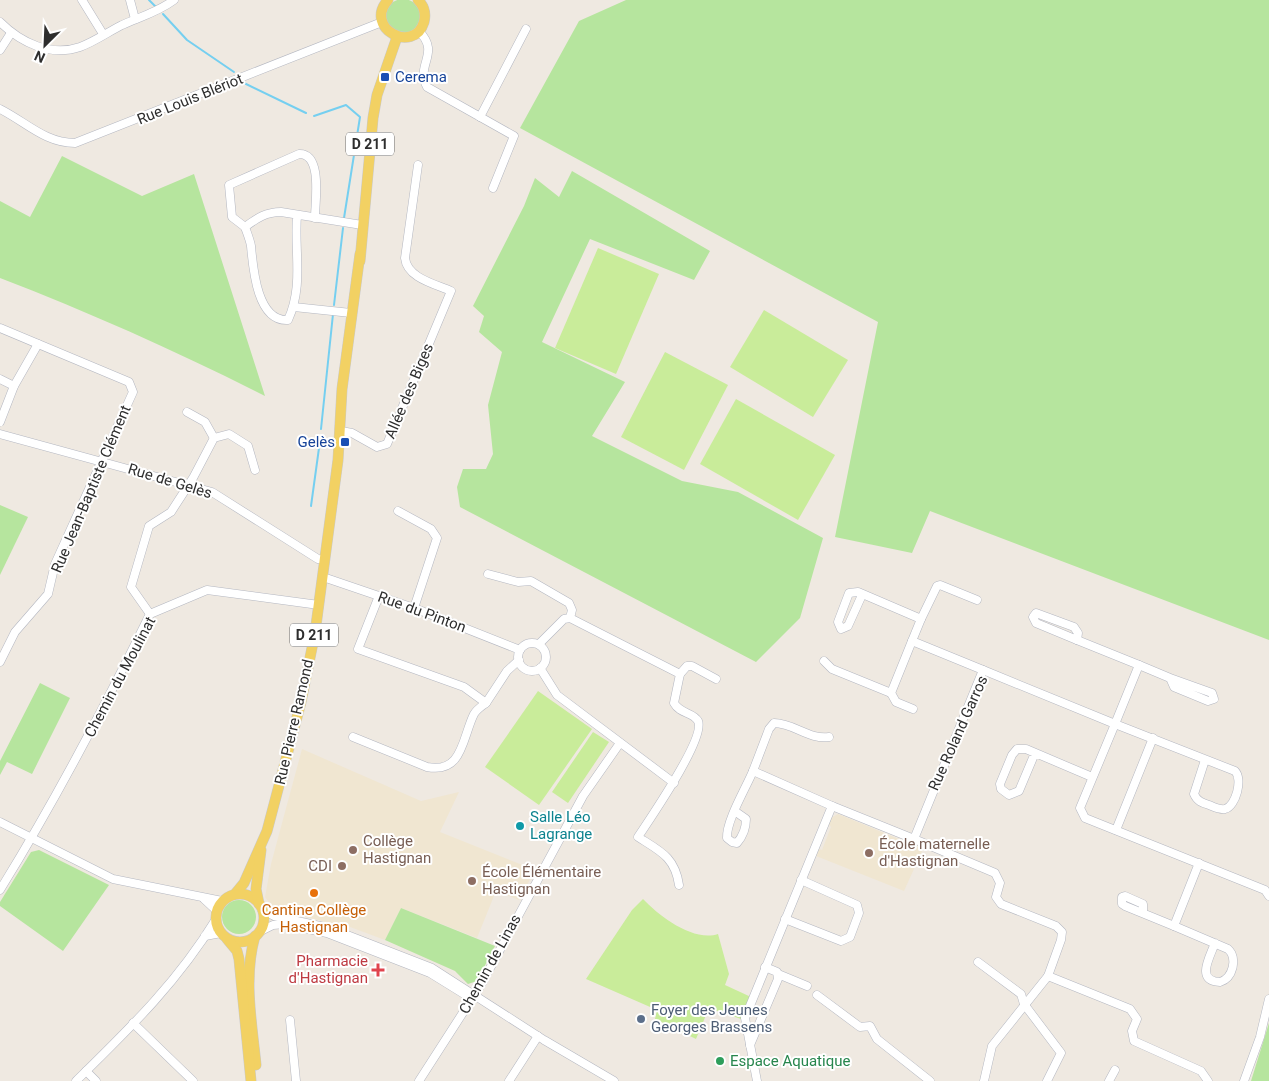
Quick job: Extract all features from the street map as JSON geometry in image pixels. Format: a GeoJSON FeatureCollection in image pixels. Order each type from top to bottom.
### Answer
{"type":"FeatureCollection","features":[{"type":"Feature","properties":{"kind":"main road"},"geometry":{"type":"LineString","coordinates":[[388,0],[382,8],[382,22],[390,33],[397,37],[409,37],[419,31],[425,17],[424,9],[418,0]]}},
{"type":"Feature","properties":{"kind":"main road","name":"Rue Pierre Ramond"},"geometry":{"type":"LineString","coordinates":[[342,418],[350,381],[359,294],[362,225],[373,118],[397,37]]}},
{"type":"Feature","properties":{"kind":"main road","name":"Rue Pierre Ramond"},"geometry":{"type":"LineString","coordinates":[[261,907],[256,889],[262,847],[301,702],[319,605],[341,431],[342,389],[360,254]]}},
{"type":"Feature","properties":{"kind":"main road","name":"Rue Pierre Ramond"},"geometry":{"type":"LineString","coordinates":[[234,894],[244,883],[262,847]]}},
{"type":"Feature","properties":{"kind":"main road"},"geometry":{"type":"LineString","coordinates":[[252,1081],[240,959],[237,951],[224,935],[216,915],[222,902],[234,894],[248,895],[261,907],[264,917],[257,934],[250,961],[250,993],[258,1081]]}},
{"type":"Feature","properties":{"kind":"main road"},"geometry":{"type":"LineString","coordinates":[[224,935],[240,942],[257,934]]}},
{"type":"Feature","properties":{"kind":"street"},"geometry":{"type":"LineString","coordinates":[[82,0],[103,34]]}},
{"type":"Feature","properties":{"kind":"street"},"geometry":{"type":"LineString","coordinates":[[130,0],[135,19]]}},
{"type":"Feature","properties":{"kind":"street"},"geometry":{"type":"LineString","coordinates":[[0,22],[11,33],[34,46],[60,51],[81,46],[135,19],[162,10],[174,0]]}},
{"type":"Feature","properties":{"kind":"street","name":"Rue Louis Blériot"},"geometry":{"type":"LineString","coordinates":[[0,109],[47,138],[56,142],[75,143],[382,22]]}},
{"type":"Feature","properties":{"kind":"street"},"geometry":{"type":"LineString","coordinates":[[480,117],[526,29]]}},
{"type":"Feature","properties":{"kind":"street"},"geometry":{"type":"LineString","coordinates":[[419,31],[430,47],[430,54],[423,70],[427,86],[514,136],[493,188]]}},
{"type":"Feature","properties":{"kind":"street"},"geometry":{"type":"LineString","coordinates":[[0,50],[11,33]]}},
{"type":"Feature","properties":{"kind":"street"},"geometry":{"type":"LineString","coordinates":[[297,215],[299,277],[294,307],[288,320],[282,320],[273,316],[255,284],[251,244],[245,227],[232,217],[229,185],[298,154],[311,159],[316,168],[315,218]]}},
{"type":"Feature","properties":{"kind":"street","name":"Allée des Biges"},"geometry":{"type":"LineString","coordinates":[[341,431],[352,433],[377,447],[387,444],[451,292],[410,272],[406,266],[404,258],[418,165]]}},
{"type":"Feature","properties":{"kind":"street"},"geometry":{"type":"LineString","coordinates":[[245,227],[267,214],[282,212],[362,225]]}},
{"type":"Feature","properties":{"kind":"street"},"geometry":{"type":"LineString","coordinates":[[294,307],[351,313]]}},
{"type":"Feature","properties":{"kind":"street","name":"Rue Jean-Baptiste Clément"},"geometry":{"type":"LineString","coordinates":[[0,328],[129,382],[133,392],[55,564],[48,594],[15,632],[0,662]]}},
{"type":"Feature","properties":{"kind":"street"},"geometry":{"type":"LineString","coordinates":[[0,422],[14,386],[38,344]]}},
{"type":"Feature","properties":{"kind":"street"},"geometry":{"type":"LineString","coordinates":[[0,380],[14,386]]}},
{"type":"Feature","properties":{"kind":"street"},"geometry":{"type":"LineString","coordinates":[[187,412],[205,422],[214,438]]}},
{"type":"Feature","properties":{"kind":"street","name":"Rue de Gelès"},"geometry":{"type":"LineString","coordinates":[[0,434],[212,492],[318,559],[325,560]]}},
{"type":"Feature","properties":{"kind":"street"},"geometry":{"type":"LineString","coordinates":[[150,614],[131,587],[149,526],[171,512],[214,438],[229,434],[248,446],[255,470]]}},
{"type":"Feature","properties":{"kind":"street"},"geometry":{"type":"LineString","coordinates":[[398,511],[431,529],[437,538],[414,608]]}},
{"type":"Feature","properties":{"kind":"street"},"geometry":{"type":"LineString","coordinates":[[488,574],[518,582],[531,581],[565,600],[572,610],[570,618]]}},
{"type":"Feature","properties":{"kind":"street","name":"Rue du Pinton"},"geometry":{"type":"LineString","coordinates":[[323,577],[414,608],[520,650]]}},
{"type":"Feature","properties":{"kind":"street"},"geometry":{"type":"LineString","coordinates":[[891,693],[921,619],[937,586],[940,585],[977,600]]}},
{"type":"Feature","properties":{"kind":"street","name":"Chemin du Moulinat"},"geometry":{"type":"LineString","coordinates":[[0,890],[103,710],[150,614],[207,590],[319,605]]}},
{"type":"Feature","properties":{"kind":"street"},"geometry":{"type":"LineString","coordinates":[[862,595],[848,626],[841,629],[838,622],[850,593],[853,591],[921,619]]}},
{"type":"Feature","properties":{"kind":"street"},"geometry":{"type":"LineString","coordinates":[[379,596],[358,649],[464,687],[486,703]]}},
{"type":"Feature","properties":{"kind":"street"},"geometry":{"type":"LineString","coordinates":[[1078,640],[1078,633],[1074,627],[1041,613],[1036,613],[1033,617],[1036,623],[1170,678],[1212,693],[1214,699],[1208,701],[1174,687],[1170,678]]}},
{"type":"Feature","properties":{"kind":"street"},"geometry":{"type":"LineString","coordinates":[[539,644],[546,657],[540,668],[533,671],[525,669],[519,660],[520,650],[527,644],[539,644],[564,619],[570,618],[680,674]]}},
{"type":"Feature","properties":{"kind":"street"},"geometry":{"type":"LineString","coordinates":[[912,641],[983,670]]}},
{"type":"Feature","properties":{"kind":"street"},"geometry":{"type":"LineString","coordinates":[[353,737],[427,767],[438,769],[455,761],[475,712],[486,703],[507,671],[519,660]]}},
{"type":"Feature","properties":{"kind":"street"},"geometry":{"type":"LineString","coordinates":[[824,661],[832,669],[891,693],[896,702],[913,710]]}},
{"type":"Feature","properties":{"kind":"street"},"geometry":{"type":"LineString","coordinates":[[1139,665],[1092,777],[1080,808],[1081,814],[1085,818],[1199,863],[1267,893]]}},
{"type":"Feature","properties":{"kind":"street"},"geometry":{"type":"LineString","coordinates":[[679,885],[676,868],[663,853],[638,838],[674,783],[698,733],[699,723],[695,718],[678,709],[674,702],[680,674],[687,666],[692,666],[716,679]]}},
{"type":"Feature","properties":{"kind":"street"},"geometry":{"type":"LineString","coordinates":[[540,668],[557,695],[674,783]]}},
{"type":"Feature","properties":{"kind":"street","name":"Rue Roland Garros"},"geometry":{"type":"LineString","coordinates":[[914,839],[983,670],[1205,760]]}},
{"type":"Feature","properties":{"kind":"street"},"geometry":{"type":"LineString","coordinates":[[736,812],[769,729],[774,723],[783,723],[820,738],[829,737]]}},
{"type":"Feature","properties":{"kind":"street"},"geometry":{"type":"LineString","coordinates":[[1116,830],[1153,738]]}},
{"type":"Feature","properties":{"kind":"street","name":"Chemin de Linas"},"geometry":{"type":"LineString","coordinates":[[419,1081],[474,996],[583,796],[620,743]]}},
{"type":"Feature","properties":{"kind":"street"},"geometry":{"type":"LineString","coordinates":[[1035,753],[1019,791],[1008,796],[1000,784],[1014,750],[1026,749],[1092,777]]}},
{"type":"Feature","properties":{"kind":"street"},"geometry":{"type":"LineString","coordinates":[[1205,760],[1238,774],[1240,783],[1231,805],[1227,808],[1218,809],[1200,802],[1194,794],[1205,760]]}},
{"type":"Feature","properties":{"kind":"street"},"geometry":{"type":"LineString","coordinates":[[753,771],[832,806],[995,873],[1000,883],[996,897],[1001,904],[1060,929],[1061,940],[1048,976],[992,1046],[984,1081]]}},
{"type":"Feature","properties":{"kind":"street"},"geometry":{"type":"LineString","coordinates":[[757,1081],[745,1018],[784,919],[832,806]]}},
{"type":"Feature","properties":{"kind":"street"},"geometry":{"type":"LineString","coordinates":[[0,822],[113,878],[222,902]]}},
{"type":"Feature","properties":{"kind":"street"},"geometry":{"type":"LineString","coordinates":[[1174,926],[1199,863]]}},
{"type":"Feature","properties":{"kind":"street"},"geometry":{"type":"LineString","coordinates":[[784,919],[841,941],[850,937],[859,913],[857,905],[801,880]]}},
{"type":"Feature","properties":{"kind":"street"},"geometry":{"type":"LineString","coordinates":[[76,1081],[179,974],[205,936],[216,915],[204,899]]}},
{"type":"Feature","properties":{"kind":"street"},"geometry":{"type":"LineString","coordinates":[[261,907],[274,916],[329,928],[444,974],[468,989],[474,996],[614,1081]]}},
{"type":"Feature","properties":{"kind":"street"},"geometry":{"type":"LineString","coordinates":[[1143,913],[1215,943],[1228,949],[1234,956],[1228,977],[1220,982],[1210,980],[1206,976],[1205,970],[1215,943]]}},
{"type":"Feature","properties":{"kind":"street"},"geometry":{"type":"LineString","coordinates":[[257,934],[273,925],[285,924],[327,933],[430,973],[464,994],[474,996]]}},
{"type":"Feature","properties":{"kind":"street"},"geometry":{"type":"LineString","coordinates":[[205,936],[224,935]]}},
{"type":"Feature","properties":{"kind":"street"},"geometry":{"type":"LineString","coordinates":[[978,962],[1021,994],[1024,1004],[1061,1053],[1047,1081]]}},
{"type":"Feature","properties":{"kind":"street"},"geometry":{"type":"LineString","coordinates":[[765,967],[807,986]]}},
{"type":"Feature","properties":{"kind":"street"},"geometry":{"type":"LineString","coordinates":[[750,1045],[778,974]]}},
{"type":"Feature","properties":{"kind":"street"},"geometry":{"type":"LineString","coordinates":[[1048,976],[1130,1009],[1137,1019],[1132,1037],[1138,1045],[1202,1071],[1208,1081]]}},
{"type":"Feature","properties":{"kind":"street"},"geometry":{"type":"LineString","coordinates":[[818,995],[860,1027],[870,1026],[877,1039],[930,1081]]}},
{"type":"Feature","properties":{"kind":"street"},"geometry":{"type":"LineString","coordinates":[[1244,1081],[1260,1037],[1269,999]]}},
{"type":"Feature","properties":{"kind":"street"},"geometry":{"type":"LineString","coordinates":[[290,1020],[296,1081]]}},
{"type":"Feature","properties":{"kind":"street"},"geometry":{"type":"LineString","coordinates":[[133,1023],[194,1081]]}},
{"type":"Feature","properties":{"kind":"street"},"geometry":{"type":"LineString","coordinates":[[509,1081],[538,1036]]}},
{"type":"Feature","properties":{"kind":"street"},"geometry":{"type":"LineString","coordinates":[[1109,1081],[1115,1070]]}},
{"type":"Feature","properties":{"kind":"street"},"geometry":{"type":"LineString","coordinates":[[86,1071],[96,1081]]}},
{"type":"Feature","properties":{"kind":"shaded area","name":"Collège Hastignan"},"geometry":{"type":"Polygon","coordinates":[[[302,749],[421,801],[459,792],[440,832],[535,870],[519,900],[496,891],[477,938],[401,908],[385,940],[342,924],[334,924],[274,909],[265,897],[271,864],[302,749]]]}},
{"type":"Feature","properties":{"kind":"shaded area","name":"École maternelle d'Hastignan"},"geometry":{"type":"Polygon","coordinates":[[[838,814],[923,849],[904,891],[816,856],[819,849],[822,850],[831,827],[829,825],[831,818],[838,814]]]}},
{"type":"Feature","properties":{"kind":"green space"},"geometry":{"type":"Polygon","coordinates":[[[403,-1],[415,4],[420,16],[415,28],[403,33],[391,28],[386,16],[391,4],[403,-1]]]}},
{"type":"Feature","properties":{"kind":"green space"},"geometry":{"type":"Polygon","coordinates":[[[626,0],[1269,0],[1269,640],[930,511],[912,553],[835,537],[878,322],[520,128],[579,21],[626,0]]]}},
{"type":"Feature","properties":{"kind":"green space"},"geometry":{"type":"Polygon","coordinates":[[[62,156],[142,196],[194,174],[265,396],[134,334],[0,278],[0,201],[30,217],[62,156]]]}},
{"type":"Feature","properties":{"kind":"green space"},"geometry":{"type":"Polygon","coordinates":[[[572,171],[710,251],[694,280],[590,239],[542,342],[625,382],[592,436],[682,481],[738,492],[823,538],[800,618],[756,662],[460,507],[457,487],[463,469],[486,469],[493,454],[488,405],[502,352],[479,332],[484,316],[473,306],[524,206],[535,178],[559,197],[572,171]]]}},
{"type":"Feature","properties":{"kind":"green space"},"geometry":{"type":"Polygon","coordinates":[[[598,248],[659,274],[616,374],[555,348],[598,248]]]}},
{"type":"Feature","properties":{"kind":"green space"},"geometry":{"type":"Polygon","coordinates":[[[764,310],[848,360],[813,417],[730,367],[764,310]]]}},
{"type":"Feature","properties":{"kind":"green space"},"geometry":{"type":"Polygon","coordinates":[[[665,352],[728,385],[684,470],[621,437],[665,352]]]}},
{"type":"Feature","properties":{"kind":"green space"},"geometry":{"type":"Polygon","coordinates":[[[736,399],[835,455],[798,520],[700,464],[736,399]]]}},
{"type":"Feature","properties":{"kind":"green space"},"geometry":{"type":"Polygon","coordinates":[[[0,505],[28,517],[0,575],[0,505]]]}},
{"type":"Feature","properties":{"kind":"green space"},"geometry":{"type":"Polygon","coordinates":[[[40,683],[70,698],[32,774],[7,762],[0,775],[0,761],[40,683]]]}},
{"type":"Feature","properties":{"kind":"green space"},"geometry":{"type":"Polygon","coordinates":[[[538,691],[592,729],[539,805],[485,767],[538,691]]]}},
{"type":"Feature","properties":{"kind":"green space"},"geometry":{"type":"Polygon","coordinates":[[[593,732],[609,742],[568,803],[552,792],[593,732]]]}},
{"type":"Feature","properties":{"kind":"green space"},"geometry":{"type":"Polygon","coordinates":[[[39,850],[109,885],[63,951],[0,906],[0,902],[31,852],[39,850]]]}},
{"type":"Feature","properties":{"kind":"green space"},"geometry":{"type":"Polygon","coordinates":[[[643,899],[658,913],[677,926],[698,934],[718,934],[729,974],[725,985],[751,997],[741,1019],[709,1008],[696,1039],[655,1019],[657,1010],[586,979],[632,910],[643,899]]]}},
{"type":"Feature","properties":{"kind":"green space"},"geometry":{"type":"Polygon","coordinates":[[[239,900],[251,905],[256,917],[251,929],[239,934],[227,929],[222,917],[227,905],[239,900]]]}},
{"type":"Feature","properties":{"kind":"green space"},"geometry":{"type":"Polygon","coordinates":[[[401,908],[495,946],[477,981],[468,984],[455,971],[385,940],[401,908]]]}},
{"type":"Feature","properties":{"kind":"green space"},"geometry":{"type":"Polygon","coordinates":[[[1269,1023],[1269,1081],[1251,1081],[1269,1023]]]}},
{"type":"Feature","properties":{"kind":"waterway"},"geometry":{"type":"LineString","coordinates":[[149,0],[156,7]]}},
{"type":"Feature","properties":{"kind":"waterway"},"geometry":{"type":"LineString","coordinates":[[163,14],[187,40],[234,72]]}},
{"type":"Feature","properties":{"kind":"waterway"},"geometry":{"type":"LineString","coordinates":[[242,82],[306,113]]}},
{"type":"Feature","properties":{"kind":"waterway"},"geometry":{"type":"LineString","coordinates":[[314,116],[346,105],[360,117],[344,218]]}},
{"type":"Feature","properties":{"kind":"waterway"},"geometry":{"type":"LineString","coordinates":[[334,305],[343,228]]}},
{"type":"Feature","properties":{"kind":"waterway"},"geometry":{"type":"LineString","coordinates":[[321,429],[333,314]]}},
{"type":"Feature","properties":{"kind":"waterway"},"geometry":{"type":"LineString","coordinates":[[311,506],[319,448]]}},
{"type":"Feature","properties":{"kind":"place","name":"Cerema"},"geometry":{"type":"Point","coordinates":[385,77]}},
{"type":"Feature","properties":{"kind":"place","name":"Gelès"},"geometry":{"type":"Point","coordinates":[345,442]}},
{"type":"Feature","properties":{"kind":"place","name":"Salle Léo Lagrange"},"geometry":{"type":"Point","coordinates":[520,826]}},
{"type":"Feature","properties":{"kind":"place","name":"Collège Hastignan"},"geometry":{"type":"Point","coordinates":[353,850]}},
{"type":"Feature","properties":{"kind":"place","name":"École maternelle d'Hastignan"},"geometry":{"type":"Point","coordinates":[869,853]}},
{"type":"Feature","properties":{"kind":"place","name":"CDI"},"geometry":{"type":"Point","coordinates":[342,866]}},
{"type":"Feature","properties":{"kind":"place","name":"École Élémentaire Hastignan"},"geometry":{"type":"Point","coordinates":[472,881]}},
{"type":"Feature","properties":{"kind":"place","name":"Cantine Collège Hastignan"},"geometry":{"type":"Point","coordinates":[314,893]}},
{"type":"Feature","properties":{"kind":"place","name":"Pharmacie d'Hastignan"},"geometry":{"type":"Point","coordinates":[378,970]}},
{"type":"Feature","properties":{"kind":"place","name":"Foyer des Jeunes Georges Brassens"},"geometry":{"type":"Point","coordinates":[641,1019]}},
{"type":"Feature","properties":{"kind":"place","name":"Espace Aquatique"},"geometry":{"type":"Point","coordinates":[720,1061]}}]}
